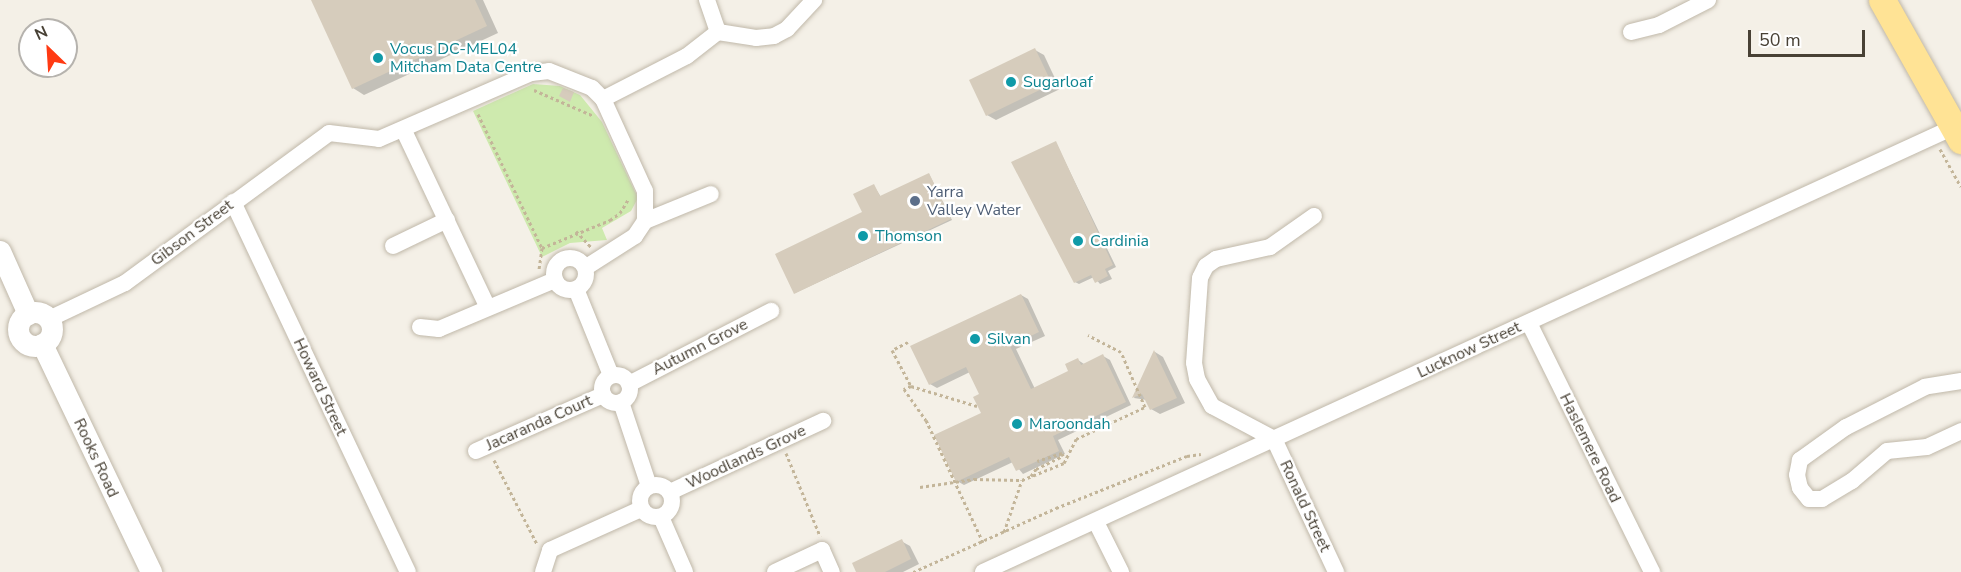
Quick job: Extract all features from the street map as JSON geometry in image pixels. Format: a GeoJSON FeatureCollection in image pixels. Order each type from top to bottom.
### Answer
{"type":"FeatureCollection","features":[{"type":"Feature","properties":{"kind":"main road"},"geometry":{"type":"LineString","coordinates":[[1882,0],[1958,133]]}},
{"type":"Feature","properties":{"kind":"street"},"geometry":{"type":"LineString","coordinates":[[707,0],[718,32]]}},
{"type":"Feature","properties":{"kind":"street"},"geometry":{"type":"LineString","coordinates":[[603,99],[687,56],[718,32],[756,38],[774,36],[787,29],[814,0]]}},
{"type":"Feature","properties":{"kind":"street"},"geometry":{"type":"LineString","coordinates":[[1631,32],[1659,25],[1708,0]]}},
{"type":"Feature","properties":{"kind":"street"},"geometry":{"type":"LineString","coordinates":[[487,306],[404,131],[474,105],[512,79],[549,71],[573,77],[603,99],[645,191],[645,221],[635,236],[585,268]]}},
{"type":"Feature","properties":{"kind":"street","name":"Gibson Street"},"geometry":{"type":"LineString","coordinates":[[49,319],[125,283],[329,133],[379,139],[404,131]]}},
{"type":"Feature","properties":{"kind":"street","name":"Lucknow Street"},"geometry":{"type":"LineString","coordinates":[[983,572],[1529,323],[1958,133]]}},
{"type":"Feature","properties":{"kind":"street"},"geometry":{"type":"LineString","coordinates":[[645,221],[711,194]]}},
{"type":"Feature","properties":{"kind":"street","name":"Howard Street"},"geometry":{"type":"LineString","coordinates":[[233,202],[408,572]]}},
{"type":"Feature","properties":{"kind":"street"},"geometry":{"type":"LineString","coordinates":[[1274,439],[1212,406],[1197,380],[1194,363],[1200,278],[1206,266],[1216,259],[1258,252],[1286,239],[1314,216]]}},
{"type":"Feature","properties":{"kind":"street"},"geometry":{"type":"LineString","coordinates":[[393,246],[447,220]]}},
{"type":"Feature","properties":{"kind":"street"},"geometry":{"type":"LineString","coordinates":[[0,251],[28,314]]}},
{"type":"Feature","properties":{"kind":"street"},"geometry":{"type":"LineString","coordinates":[[564,259],[576,259],[585,268],[585,281],[576,289],[563,289],[555,280],[555,268],[564,259]]}},
{"type":"Feature","properties":{"kind":"street"},"geometry":{"type":"LineString","coordinates":[[420,327],[439,329],[487,306],[555,280]]}},
{"type":"Feature","properties":{"kind":"street"},"geometry":{"type":"LineString","coordinates":[[576,289],[611,375]]}},
{"type":"Feature","properties":{"kind":"street","name":"Autumn Grove"},"geometry":{"type":"LineString","coordinates":[[629,384],[771,311]]}},
{"type":"Feature","properties":{"kind":"street"},"geometry":{"type":"LineString","coordinates":[[39,313],[49,319],[50,336],[42,344],[30,345],[21,338],[20,322],[28,314],[39,313]]}},
{"type":"Feature","properties":{"kind":"street","name":"Haslemere Road"},"geometry":{"type":"LineString","coordinates":[[1529,323],[1652,572]]}},
{"type":"Feature","properties":{"kind":"street","name":"Rooks Road"},"geometry":{"type":"LineString","coordinates":[[42,344],[150,572]]}},
{"type":"Feature","properties":{"kind":"street"},"geometry":{"type":"LineString","coordinates":[[611,375],[622,376],[629,384],[628,394],[621,402],[610,402],[603,395],[602,383],[611,375]]}},
{"type":"Feature","properties":{"kind":"street"},"geometry":{"type":"LineString","coordinates":[[1961,381],[1925,387],[1855,420],[1800,460],[1797,475],[1800,488],[1809,499],[1822,499],[1852,481],[1887,450],[1927,447],[1961,431]]}},
{"type":"Feature","properties":{"kind":"street","name":"Jacaranda Court"},"geometry":{"type":"LineString","coordinates":[[481,448],[603,395]]}},
{"type":"Feature","properties":{"kind":"street"},"geometry":{"type":"LineString","coordinates":[[621,402],[649,486]]}},
{"type":"Feature","properties":{"kind":"street","name":"Woodlands Grove"},"geometry":{"type":"LineString","coordinates":[[670,492],[823,421]]}},
{"type":"Feature","properties":{"kind":"street","name":"Ronald Street"},"geometry":{"type":"LineString","coordinates":[[1274,439],[1336,572]]}},
{"type":"Feature","properties":{"kind":"street"},"geometry":{"type":"LineString","coordinates":[[660,485],[670,492],[673,504],[661,517],[650,517],[641,509],[640,498],[649,486],[660,485]]}},
{"type":"Feature","properties":{"kind":"street"},"geometry":{"type":"LineString","coordinates":[[543,572],[550,550],[641,509]]}},
{"type":"Feature","properties":{"kind":"street"},"geometry":{"type":"LineString","coordinates":[[661,517],[685,572]]}},
{"type":"Feature","properties":{"kind":"street"},"geometry":{"type":"LineString","coordinates":[[1096,522],[1121,572]]}},
{"type":"Feature","properties":{"kind":"street"},"geometry":{"type":"LineString","coordinates":[[775,572],[822,550],[832,572]]}},
{"type":"Feature","properties":{"kind":"path"},"geometry":{"type":"LineString","coordinates":[[523,92],[542,91],[594,116],[598,125]]}},
{"type":"Feature","properties":{"kind":"path"},"geometry":{"type":"LineString","coordinates":[[474,105],[486,108]]}},
{"type":"Feature","properties":{"kind":"path"},"geometry":{"type":"LineString","coordinates":[[474,105],[542,248],[537,285]]}},
{"type":"Feature","properties":{"kind":"path"},"geometry":{"type":"LineString","coordinates":[[542,248],[620,213],[630,189]]}},
{"type":"Feature","properties":{"kind":"path"},"geometry":{"type":"LineString","coordinates":[[576,231],[601,259]]}},
{"type":"Feature","properties":{"kind":"path"},"geometry":{"type":"LineString","coordinates":[[920,487],[974,479],[1022,480],[1064,463],[1076,439],[1145,407],[1121,352],[1088,335]]}},
{"type":"Feature","properties":{"kind":"path"},"geometry":{"type":"LineString","coordinates":[[908,342],[892,350],[911,386]]}},
{"type":"Feature","properties":{"kind":"path"},"geometry":{"type":"LineString","coordinates":[[977,406],[911,386],[904,389],[926,420],[983,542]]}},
{"type":"Feature","properties":{"kind":"path"},"geometry":{"type":"LineString","coordinates":[[782,440],[796,484],[822,539],[822,550]]}},
{"type":"Feature","properties":{"kind":"path"},"geometry":{"type":"LineString","coordinates":[[481,448],[533,543],[550,550]]}},
{"type":"Feature","properties":{"kind":"path"},"geometry":{"type":"LineString","coordinates":[[1030,477],[1036,469],[1063,456],[1062,453],[1035,462],[1036,469]]}},
{"type":"Feature","properties":{"kind":"path"},"geometry":{"type":"LineString","coordinates":[[913,572],[1056,508],[1186,456],[1204,453]]}},
{"type":"Feature","properties":{"kind":"path"},"geometry":{"type":"LineString","coordinates":[[1004,532],[1022,480]]}},
{"type":"Feature","properties":{"kind":"green space"},"geometry":{"type":"Polygon","coordinates":[[[533,84],[560,86],[580,95],[602,122],[638,198],[631,211],[602,228],[607,240],[570,243],[542,257],[473,111],[533,84]]]}},
{"type":"Feature","properties":{"kind":"building","name":"Vocus DC-MEL04 Mitcham Data Centre"},"geometry":{"type":"Polygon","coordinates":[[[311,0],[475,0],[487,26],[352,89],[311,0]]]}},
{"type":"Feature","properties":{"kind":"building","name":"Sugarloaf"},"geometry":{"type":"Polygon","coordinates":[[[1035,48],[1052,84],[986,116],[969,80],[1035,48]]]}},
{"type":"Feature","properties":{"kind":"building"},"geometry":{"type":"Polygon","coordinates":[[[563,88],[574,92],[570,102],[559,96],[563,88]]]}},
{"type":"Feature","properties":{"kind":"building"},"geometry":{"type":"Polygon","coordinates":[[[1056,141],[1113,265],[1105,269],[1108,276],[1095,283],[1091,275],[1074,283],[1011,162],[1056,141]]]}},
{"type":"Feature","properties":{"kind":"building","name":"Thomson"},"geometry":{"type":"Polygon","coordinates":[[[929,173],[951,219],[794,294],[775,254],[862,212],[853,194],[874,184],[880,196],[929,173]]]}},
{"type":"Feature","properties":{"kind":"building","name":"Maroondah"},"geometry":{"type":"Polygon","coordinates":[[[1021,294],[1039,332],[1010,346],[1031,389],[1068,371],[1065,364],[1078,358],[1081,365],[1103,354],[1126,402],[1053,436],[1059,451],[1016,471],[1009,457],[956,482],[934,435],[981,413],[973,397],[979,394],[966,367],[929,385],[910,346],[1021,294]]]}},
{"type":"Feature","properties":{"kind":"building"},"geometry":{"type":"Polygon","coordinates":[[[1154,350],[1177,398],[1150,410],[1142,394],[1132,398],[1154,350]]]}},
{"type":"Feature","properties":{"kind":"building"},"geometry":{"type":"Polygon","coordinates":[[[902,539],[911,559],[885,572],[856,572],[852,563],[902,539]]]}},
{"type":"Feature","properties":{"kind":"place","name":"Vocus DC-MEL04 Mitcham Data Centre"},"geometry":{"type":"Point","coordinates":[378,58]}},
{"type":"Feature","properties":{"kind":"place","name":"Sugarloaf"},"geometry":{"type":"Point","coordinates":[1011,82]}},
{"type":"Feature","properties":{"kind":"place","name":"Yarra Valley Water"},"geometry":{"type":"Point","coordinates":[915,201]}},
{"type":"Feature","properties":{"kind":"place","name":"Thomson"},"geometry":{"type":"Point","coordinates":[863,236]}},
{"type":"Feature","properties":{"kind":"place","name":"Cardinia"},"geometry":{"type":"Point","coordinates":[1078,241]}},
{"type":"Feature","properties":{"kind":"place","name":"Silvan"},"geometry":{"type":"Point","coordinates":[975,339]}},
{"type":"Feature","properties":{"kind":"place","name":"Maroondah"},"geometry":{"type":"Point","coordinates":[1017,424]}}]}
